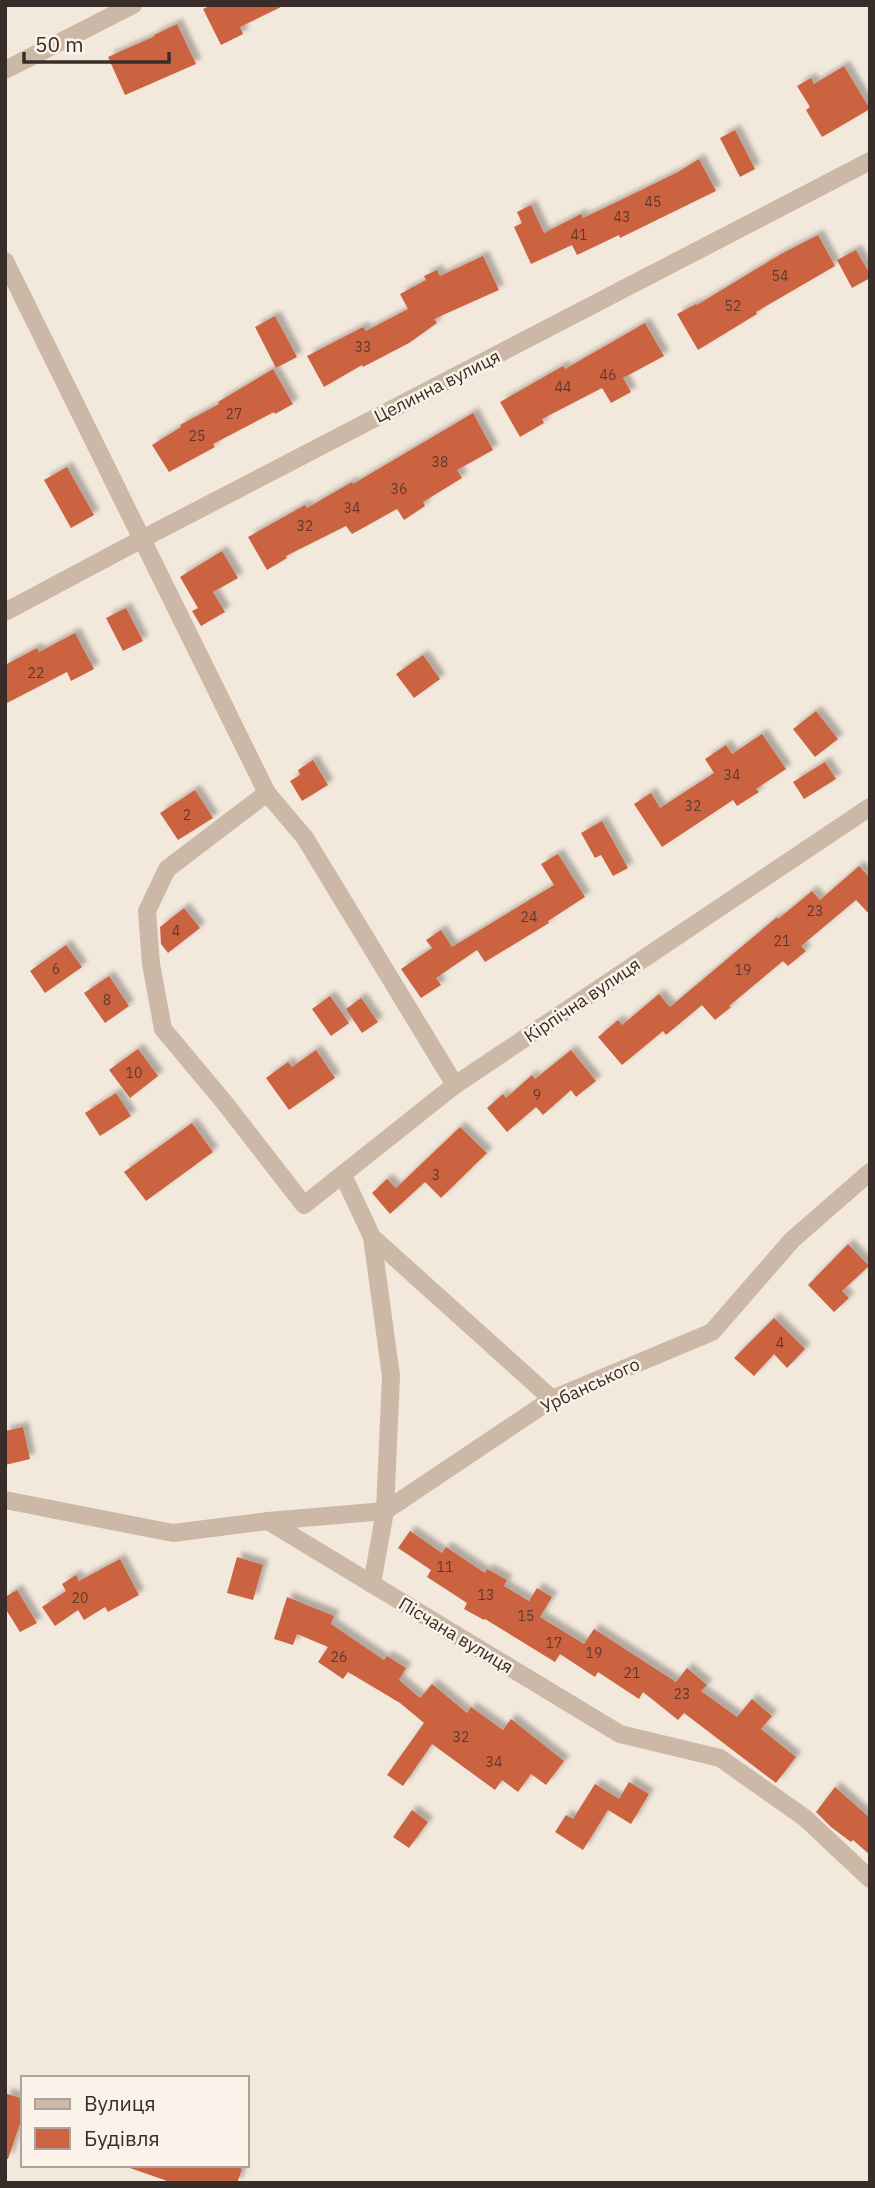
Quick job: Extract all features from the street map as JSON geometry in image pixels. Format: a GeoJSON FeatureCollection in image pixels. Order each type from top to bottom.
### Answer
{"type":"FeatureCollection","features":[{"type":"Feature","properties":{"kind":"street"},"geometry":{"type":"LineString","coordinates":[[5,70],[133,5]]}},
{"type":"Feature","properties":{"kind":"street","name":"Целинна вулиця"},"geometry":{"type":"LineString","coordinates":[[5,612],[870,161]]}},
{"type":"Feature","properties":{"kind":"street"},"geometry":{"type":"LineString","coordinates":[[5,261],[267,793],[305,838],[456,1085]]}},
{"type":"Feature","properties":{"kind":"street","name":"Кiрпiчна вулиця"},"geometry":{"type":"LineString","coordinates":[[267,793],[167,869],[147,911],[151,964],[163,1029],[304,1205],[456,1085],[870,807]]}},
{"type":"Feature","properties":{"kind":"street","name":"Урбанського"},"geometry":{"type":"LineString","coordinates":[[268,1521],[385,1511],[552,1399],[712,1332],[792,1240],[870,1172]]}},
{"type":"Feature","properties":{"kind":"street"},"geometry":{"type":"LineString","coordinates":[[343,1175],[372,1237],[391,1376],[385,1511],[372,1584]]}},
{"type":"Feature","properties":{"kind":"street"},"geometry":{"type":"LineString","coordinates":[[372,1237],[552,1399]]}},
{"type":"Feature","properties":{"kind":"street"},"geometry":{"type":"LineString","coordinates":[[5,1500],[173,1533],[268,1521]]}},
{"type":"Feature","properties":{"kind":"street","name":"Пiсчана вулиця"},"geometry":{"type":"LineString","coordinates":[[268,1521],[620,1734],[720,1758],[805,1818],[870,1879]]}},
{"type":"Feature","properties":{"kind":"building"},"geometry":{"type":"Polygon","coordinates":[[[212,5],[285,5],[240,27],[243,34],[221,45],[203,9],[212,5]]]}},
{"type":"Feature","properties":{"kind":"building"},"geometry":{"type":"Polygon","coordinates":[[[177,24],[196,64],[125,95],[108,57],[177,24]]]}},
{"type":"Feature","properties":{"kind":"building"},"geometry":{"type":"Polygon","coordinates":[[[844,66],[870,109],[822,137],[806,110],[810,107],[797,86],[811,78],[814,84],[844,66]]]}},
{"type":"Feature","properties":{"kind":"building"},"geometry":{"type":"Polygon","coordinates":[[[735,130],[755,169],[740,177],[720,138],[735,130]]]}},
{"type":"Feature","properties":{"kind":"building"},"geometry":{"type":"Polygon","coordinates":[[[699,159],[716,191],[620,238],[619,235],[577,255],[572,245],[531,264],[514,227],[522,223],[517,212],[531,205],[544,233],[581,214],[583,218],[625,198],[699,159]]]}},
{"type":"Feature","properties":{"kind":"building"},"geometry":{"type":"Polygon","coordinates":[[[818,235],[835,266],[698,350],[677,314],[818,235]]]}},
{"type":"Feature","properties":{"kind":"building"},"geometry":{"type":"Polygon","coordinates":[[[856,250],[870,278],[852,288],[837,260],[856,250]]]}},
{"type":"Feature","properties":{"kind":"building"},"geometry":{"type":"Polygon","coordinates":[[[483,256],[499,290],[434,319],[437,323],[409,343],[324,387],[307,356],[363,327],[366,331],[408,309],[400,294],[426,280],[424,276],[437,270],[440,276],[483,256]]]}},
{"type":"Feature","properties":{"kind":"building"},"geometry":{"type":"Polygon","coordinates":[[[275,316],[297,357],[276,368],[255,327],[275,316]]]}},
{"type":"Feature","properties":{"kind":"building"},"geometry":{"type":"Polygon","coordinates":[[[645,323],[664,356],[623,378],[631,392],[611,403],[602,388],[542,419],[544,423],[520,437],[500,402],[563,366],[565,369],[645,323]]]}},
{"type":"Feature","properties":{"kind":"building"},"geometry":{"type":"Polygon","coordinates":[[[273,369],[293,404],[213,444],[215,447],[169,472],[152,445],[273,369]]]}},
{"type":"Feature","properties":{"kind":"building"},"geometry":{"type":"Polygon","coordinates":[[[473,413],[493,450],[457,470],[462,478],[423,502],[425,506],[404,520],[397,509],[352,534],[346,526],[286,556],[287,558],[267,570],[248,537],[305,505],[307,508],[352,482],[353,484],[473,413]]]}},
{"type":"Feature","properties":{"kind":"building"},"geometry":{"type":"Polygon","coordinates":[[[67,467],[94,515],[71,528],[44,480],[67,467]]]}},
{"type":"Feature","properties":{"kind":"building"},"geometry":{"type":"Polygon","coordinates":[[[222,551],[238,578],[213,592],[225,612],[201,626],[192,611],[198,608],[180,577],[222,551]]]}},
{"type":"Feature","properties":{"kind":"building"},"geometry":{"type":"Polygon","coordinates":[[[126,608],[143,641],[123,651],[106,618],[126,608]]]}},
{"type":"Feature","properties":{"kind":"building"},"geometry":{"type":"Polygon","coordinates":[[[75,633],[94,669],[71,681],[67,672],[5,704],[5,665],[37,648],[39,652],[75,633]]]}},
{"type":"Feature","properties":{"kind":"building"},"geometry":{"type":"Polygon","coordinates":[[[423,655],[440,679],[414,698],[396,674],[423,655]]]}},
{"type":"Feature","properties":{"kind":"building"},"geometry":{"type":"Polygon","coordinates":[[[816,711],[838,739],[815,757],[793,729],[816,711]]]}},
{"type":"Feature","properties":{"kind":"building"},"geometry":{"type":"Polygon","coordinates":[[[762,734],[786,769],[756,789],[759,792],[737,806],[733,800],[662,847],[634,804],[651,793],[660,808],[714,773],[705,759],[726,745],[732,754],[762,734]]]}},
{"type":"Feature","properties":{"kind":"building"},"geometry":{"type":"Polygon","coordinates":[[[313,760],[328,785],[302,801],[290,781],[300,775],[298,770],[313,760]]]}},
{"type":"Feature","properties":{"kind":"building"},"geometry":{"type":"Polygon","coordinates":[[[825,762],[836,779],[804,799],[793,782],[825,762]]]}},
{"type":"Feature","properties":{"kind":"building"},"geometry":{"type":"Polygon","coordinates":[[[195,790],[213,818],[178,840],[160,813],[195,790]]]}},
{"type":"Feature","properties":{"kind":"building"},"geometry":{"type":"Polygon","coordinates":[[[602,821],[628,868],[613,876],[601,855],[595,858],[581,833],[602,821]]]}},
{"type":"Feature","properties":{"kind":"building"},"geometry":{"type":"Polygon","coordinates":[[[558,854],[585,897],[548,921],[549,923],[485,962],[477,950],[436,978],[441,985],[421,998],[401,969],[432,948],[426,940],[441,930],[452,947],[554,885],[541,864],[558,854]]]}},
{"type":"Feature","properties":{"kind":"building"},"geometry":{"type":"Polygon","coordinates":[[[859,866],[870,878],[870,915],[856,900],[801,946],[806,951],[788,966],[783,961],[715,1020],[702,1005],[666,1035],[663,1031],[622,1065],[598,1037],[618,1020],[622,1025],[659,994],[670,1007],[777,917],[778,919],[812,891],[820,900],[859,866]]]}},
{"type":"Feature","properties":{"kind":"building"},"geometry":{"type":"Polygon","coordinates":[[[184,908],[200,928],[168,953],[161,944],[160,927],[184,908]]]}},
{"type":"Feature","properties":{"kind":"building"},"geometry":{"type":"Polygon","coordinates":[[[66,945],[82,967],[45,993],[30,971],[66,945]]]}},
{"type":"Feature","properties":{"kind":"building"},"geometry":{"type":"Polygon","coordinates":[[[109,976],[129,1006],[105,1023],[84,993],[109,976]]]}},
{"type":"Feature","properties":{"kind":"building"},"geometry":{"type":"Polygon","coordinates":[[[330,996],[349,1023],[331,1036],[312,1009],[330,996]]]}},
{"type":"Feature","properties":{"kind":"building"},"geometry":{"type":"Polygon","coordinates":[[[361,998],[378,1022],[362,1033],[346,1009],[361,998]]]}},
{"type":"Feature","properties":{"kind":"building"},"geometry":{"type":"Polygon","coordinates":[[[138,1049],[158,1076],[130,1098],[109,1070],[138,1049]]]}},
{"type":"Feature","properties":{"kind":"building"},"geometry":{"type":"Polygon","coordinates":[[[316,1050],[335,1078],[289,1110],[266,1078],[288,1062],[292,1067],[316,1050]]]}},
{"type":"Feature","properties":{"kind":"building"},"geometry":{"type":"Polygon","coordinates":[[[571,1050],[596,1081],[576,1097],[571,1090],[543,1115],[536,1107],[507,1132],[487,1108],[503,1094],[506,1098],[532,1075],[535,1079],[571,1050]]]}},
{"type":"Feature","properties":{"kind":"building"},"geometry":{"type":"Polygon","coordinates":[[[116,1093],[131,1116],[100,1136],[85,1113],[116,1093]]]}},
{"type":"Feature","properties":{"kind":"building"},"geometry":{"type":"Polygon","coordinates":[[[192,1123],[213,1152],[146,1201],[124,1172],[192,1123]]]}},
{"type":"Feature","properties":{"kind":"building"},"geometry":{"type":"Polygon","coordinates":[[[460,1127],[487,1153],[441,1198],[425,1182],[390,1214],[372,1193],[387,1179],[396,1188],[460,1127]]]}},
{"type":"Feature","properties":{"kind":"building"},"geometry":{"type":"Polygon","coordinates":[[[848,1244],[869,1266],[842,1291],[849,1298],[834,1312],[808,1285],[848,1244]]]}},
{"type":"Feature","properties":{"kind":"building"},"geometry":{"type":"Polygon","coordinates":[[[774,1318],[805,1349],[787,1368],[774,1354],[754,1376],[734,1358],[774,1318]]]}},
{"type":"Feature","properties":{"kind":"building"},"geometry":{"type":"Polygon","coordinates":[[[23,1427],[30,1459],[5,1465],[5,1431],[23,1427]]]}},
{"type":"Feature","properties":{"kind":"building"},"geometry":{"type":"Polygon","coordinates":[[[410,1531],[442,1553],[446,1547],[485,1573],[487,1569],[507,1580],[504,1586],[529,1601],[537,1588],[552,1597],[540,1617],[584,1644],[594,1629],[676,1682],[687,1668],[707,1685],[701,1691],[737,1717],[752,1699],[772,1716],[761,1729],[796,1757],[776,1783],[684,1713],[678,1720],[643,1692],[639,1699],[598,1672],[595,1677],[560,1654],[555,1662],[464,1609],[467,1603],[427,1577],[431,1570],[398,1548],[410,1531]]]}},
{"type":"Feature","properties":{"kind":"building"},"geometry":{"type":"Polygon","coordinates":[[[237,1557],[263,1565],[253,1600],[227,1593],[237,1557]]]}},
{"type":"Feature","properties":{"kind":"building"},"geometry":{"type":"Polygon","coordinates":[[[120,1559],[139,1595],[108,1612],[105,1607],[84,1620],[78,1610],[55,1626],[42,1607],[66,1591],[62,1584],[76,1575],[79,1581],[120,1559]]]}},
{"type":"Feature","properties":{"kind":"building"},"geometry":{"type":"Polygon","coordinates":[[[17,1590],[37,1623],[20,1632],[5,1608],[5,1597],[17,1590]]]}},
{"type":"Feature","properties":{"kind":"building"},"geometry":{"type":"Polygon","coordinates":[[[287,1597],[334,1616],[331,1624],[384,1660],[387,1656],[406,1668],[399,1680],[420,1698],[432,1684],[467,1713],[471,1707],[503,1730],[511,1719],[564,1761],[546,1785],[531,1774],[518,1792],[502,1780],[495,1790],[432,1744],[403,1786],[387,1775],[424,1723],[400,1703],[348,1672],[343,1679],[318,1662],[328,1647],[297,1634],[293,1645],[274,1639],[287,1597]]]}},
{"type":"Feature","properties":{"kind":"building"},"geometry":{"type":"Polygon","coordinates":[[[629,1782],[649,1794],[631,1824],[608,1810],[583,1850],[555,1832],[566,1815],[573,1819],[595,1784],[619,1799],[629,1782]]]}},
{"type":"Feature","properties":{"kind":"building"},"geometry":{"type":"Polygon","coordinates":[[[835,1787],[870,1818],[870,1855],[853,1840],[851,1842],[831,1827],[816,1812],[835,1787]]]}},
{"type":"Feature","properties":{"kind":"building"},"geometry":{"type":"Polygon","coordinates":[[[412,1810],[428,1822],[409,1848],[393,1837],[412,1810]]]}},
{"type":"Feature","properties":{"kind":"building"},"geometry":{"type":"Polygon","coordinates":[[[5,2093],[21,2098],[21,2121],[8,2159],[5,2159],[5,2093]]]}},
{"type":"Feature","properties":{"kind":"building"},"geometry":{"type":"Polygon","coordinates":[[[130,2168],[242,2169],[237,2183],[173,2183],[130,2168]]]}}]}
